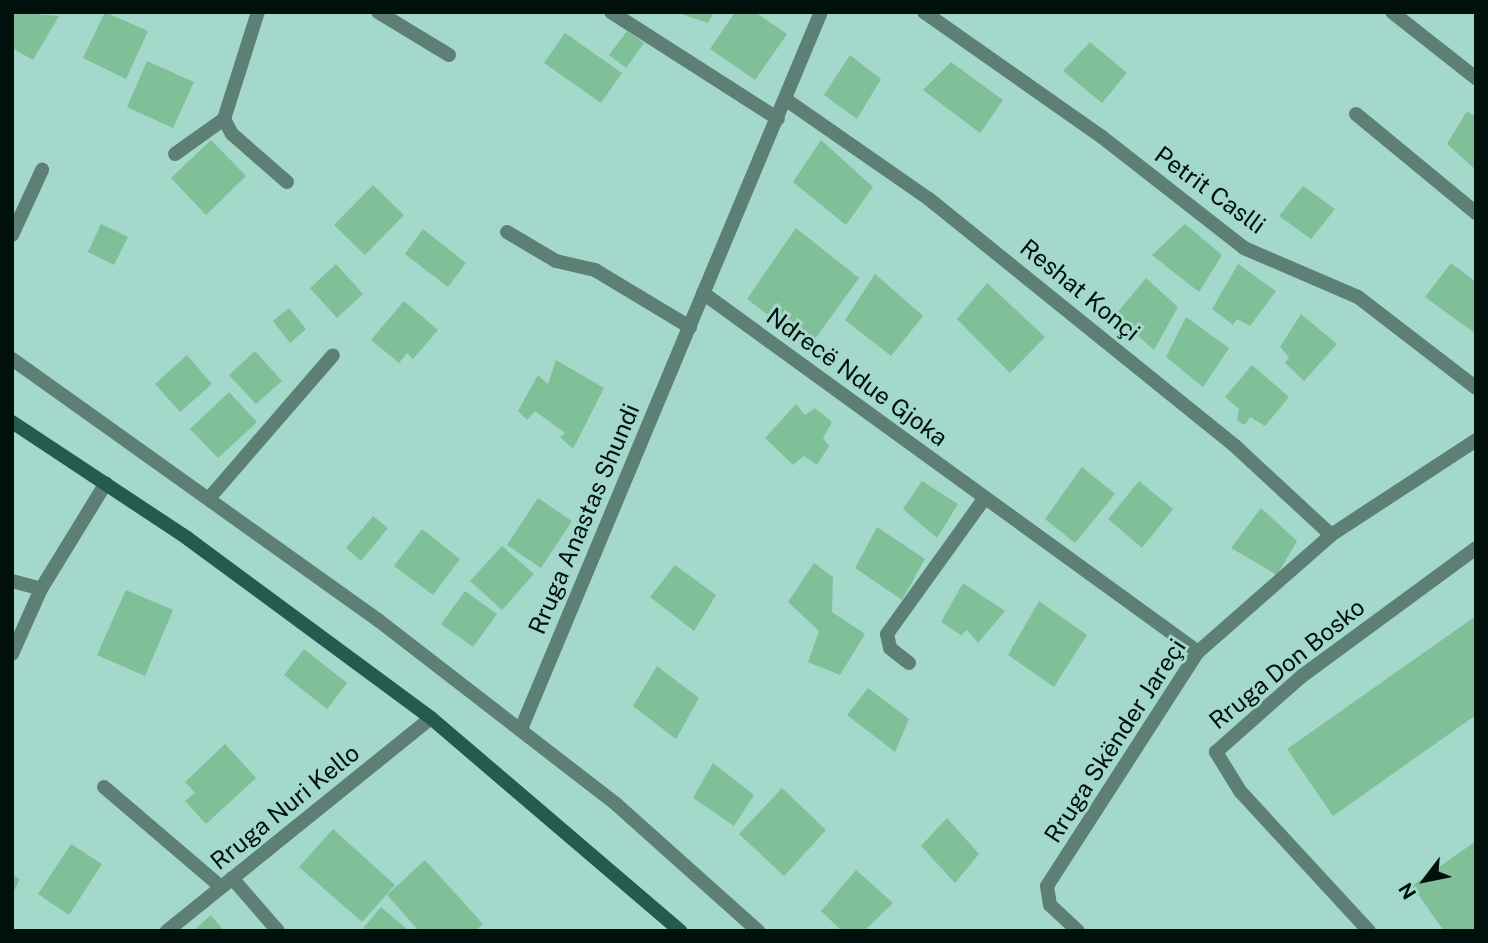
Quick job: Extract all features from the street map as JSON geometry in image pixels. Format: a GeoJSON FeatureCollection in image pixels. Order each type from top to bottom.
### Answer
{"type":"FeatureCollection","features":[{"type":"Feature","properties":{"kind":"street"},"geometry":{"type":"LineString","coordinates":[[175,154],[224,119],[258,12]]}},
{"type":"Feature","properties":{"kind":"street"},"geometry":{"type":"LineString","coordinates":[[378,12],[449,55]]}},
{"type":"Feature","properties":{"kind":"street"},"geometry":{"type":"LineString","coordinates":[[611,12],[778,119]]}},
{"type":"Feature","properties":{"kind":"street","name":"Rruga Anastas Shundi"},"geometry":{"type":"LineString","coordinates":[[521,729],[821,12]]}},
{"type":"Feature","properties":{"kind":"street","name":"Petrit Caslli"},"geometry":{"type":"LineString","coordinates":[[924,12],[1102,137],[1244,247],[1358,297],[1476,388]]}},
{"type":"Feature","properties":{"kind":"street"},"geometry":{"type":"LineString","coordinates":[[1392,12],[1476,78]]}},
{"type":"Feature","properties":{"kind":"street","name":"Reshat Konçi"},"geometry":{"type":"LineString","coordinates":[[785,99],[929,198],[1236,446],[1331,535]]}},
{"type":"Feature","properties":{"kind":"street"},"geometry":{"type":"LineString","coordinates":[[1356,114],[1476,213]]}},
{"type":"Feature","properties":{"kind":"street"},"geometry":{"type":"LineString","coordinates":[[224,119],[232,134],[287,182]]}},
{"type":"Feature","properties":{"kind":"street"},"geometry":{"type":"LineString","coordinates":[[12,235],[42,170]]}},
{"type":"Feature","properties":{"kind":"street"},"geometry":{"type":"LineString","coordinates":[[507,232],[556,261],[595,270],[690,327]]}},
{"type":"Feature","properties":{"kind":"street","name":"Ndrecë Ndue Gjoka"},"geometry":{"type":"LineString","coordinates":[[703,293],[1198,652]]}},
{"type":"Feature","properties":{"kind":"street"},"geometry":{"type":"LineString","coordinates":[[211,496],[333,355]]}},
{"type":"Feature","properties":{"kind":"street"},"geometry":{"type":"LineString","coordinates":[[12,359],[211,496],[521,729],[758,931]]}},
{"type":"Feature","properties":{"kind":"street"},"geometry":{"type":"LineString","coordinates":[[12,422],[106,483],[431,719],[680,931]]}},
{"type":"Feature","properties":{"kind":"street","name":"Rruga Skënder Jareçi"},"geometry":{"type":"LineString","coordinates":[[1078,931],[1050,905],[1047,886],[1198,652],[1331,535],[1476,440]]}},
{"type":"Feature","properties":{"kind":"street"},"geometry":{"type":"LineString","coordinates":[[12,654],[41,589],[106,483]]}},
{"type":"Feature","properties":{"kind":"street"},"geometry":{"type":"LineString","coordinates":[[909,663],[890,648],[887,634],[984,499]]}},
{"type":"Feature","properties":{"kind":"street","name":"Rruga Don Bosko"},"geometry":{"type":"LineString","coordinates":[[1369,931],[1240,791],[1216,752],[1302,676],[1476,548]]}},
{"type":"Feature","properties":{"kind":"street"},"geometry":{"type":"LineString","coordinates":[[12,581],[41,589]]}},
{"type":"Feature","properties":{"kind":"street","name":"Rruga Nuri Kello"},"geometry":{"type":"LineString","coordinates":[[167,931],[431,719]]}},
{"type":"Feature","properties":{"kind":"street"},"geometry":{"type":"LineString","coordinates":[[104,788],[226,882],[278,931]]}},
{"type":"Feature","properties":{"kind":"building"},"geometry":{"type":"Polygon","coordinates":[[[12,12],[59,16],[33,60],[12,48],[12,12]]]}},
{"type":"Feature","properties":{"kind":"building"},"geometry":{"type":"Polygon","coordinates":[[[105,12],[148,31],[126,79],[83,58],[105,12]]]}},
{"type":"Feature","properties":{"kind":"building"},"geometry":{"type":"Polygon","coordinates":[[[675,12],[714,12],[708,23],[675,12]]]}},
{"type":"Feature","properties":{"kind":"building"},"geometry":{"type":"Polygon","coordinates":[[[735,12],[755,12],[787,34],[755,80],[710,49],[735,12]]]}},
{"type":"Feature","properties":{"kind":"building"},"geometry":{"type":"Polygon","coordinates":[[[627,31],[644,43],[626,68],[609,55],[627,31]]]}},
{"type":"Feature","properties":{"kind":"building"},"geometry":{"type":"Polygon","coordinates":[[[565,33],[622,73],[601,103],[544,63],[565,33]]]}},
{"type":"Feature","properties":{"kind":"building"},"geometry":{"type":"Polygon","coordinates":[[[1090,42],[1127,73],[1102,103],[1063,71],[1090,42]]]}},
{"type":"Feature","properties":{"kind":"building"},"geometry":{"type":"Polygon","coordinates":[[[850,55],[881,79],[857,119],[824,95],[850,55]]]}},
{"type":"Feature","properties":{"kind":"building"},"geometry":{"type":"Polygon","coordinates":[[[147,61],[194,82],[173,128],[127,107],[147,61]]]}},
{"type":"Feature","properties":{"kind":"building"},"geometry":{"type":"Polygon","coordinates":[[[951,62],[1003,100],[980,133],[923,90],[951,62]]]}},
{"type":"Feature","properties":{"kind":"building"},"geometry":{"type":"Polygon","coordinates":[[[1467,111],[1476,117],[1476,170],[1447,144],[1467,111]]]}},
{"type":"Feature","properties":{"kind":"building"},"geometry":{"type":"Polygon","coordinates":[[[211,140],[246,176],[206,215],[171,178],[211,140]]]}},
{"type":"Feature","properties":{"kind":"building"},"geometry":{"type":"Polygon","coordinates":[[[821,140],[873,187],[846,225],[793,182],[821,140]]]}},
{"type":"Feature","properties":{"kind":"building"},"geometry":{"type":"Polygon","coordinates":[[[373,185],[404,215],[365,255],[334,225],[373,185]]]}},
{"type":"Feature","properties":{"kind":"building"},"geometry":{"type":"Polygon","coordinates":[[[1303,186],[1335,209],[1311,239],[1279,216],[1303,186]]]}},
{"type":"Feature","properties":{"kind":"building"},"geometry":{"type":"Polygon","coordinates":[[[101,224],[128,237],[114,265],[88,252],[101,224]]]}},
{"type":"Feature","properties":{"kind":"building"},"geometry":{"type":"Polygon","coordinates":[[[1185,224],[1222,255],[1199,292],[1152,255],[1185,224]]]}},
{"type":"Feature","properties":{"kind":"building"},"geometry":{"type":"Polygon","coordinates":[[[796,228],[859,278],[810,346],[747,299],[796,228]]]}},
{"type":"Feature","properties":{"kind":"building"},"geometry":{"type":"Polygon","coordinates":[[[423,229],[466,263],[448,287],[405,254],[423,229]]]}},
{"type":"Feature","properties":{"kind":"building"},"geometry":{"type":"Polygon","coordinates":[[[1451,263],[1476,282],[1476,334],[1425,297],[1451,263]]]}},
{"type":"Feature","properties":{"kind":"building"},"geometry":{"type":"Polygon","coordinates":[[[336,264],[363,294],[337,318],[310,288],[336,264]]]}},
{"type":"Feature","properties":{"kind":"building"},"geometry":{"type":"Polygon","coordinates":[[[1238,264],[1276,291],[1250,326],[1237,319],[1233,325],[1212,309],[1238,264]]]}},
{"type":"Feature","properties":{"kind":"building"},"geometry":{"type":"Polygon","coordinates":[[[875,274],[923,316],[891,356],[845,320],[875,274]]]}},
{"type":"Feature","properties":{"kind":"building"},"geometry":{"type":"Polygon","coordinates":[[[1146,278],[1178,307],[1154,350],[1124,324],[1110,321],[1146,278]]]}},
{"type":"Feature","properties":{"kind":"building"},"geometry":{"type":"Polygon","coordinates":[[[987,283],[1045,337],[1010,373],[957,319],[987,283]]]}},
{"type":"Feature","properties":{"kind":"building"},"geometry":{"type":"Polygon","coordinates":[[[404,301],[438,330],[413,359],[407,353],[399,363],[371,340],[404,301]]]}},
{"type":"Feature","properties":{"kind":"building"},"geometry":{"type":"Polygon","coordinates":[[[289,308],[306,329],[290,343],[273,321],[289,308]]]}},
{"type":"Feature","properties":{"kind":"building"},"geometry":{"type":"Polygon","coordinates":[[[1301,314],[1337,344],[1304,381],[1285,363],[1289,357],[1280,347],[1301,314]]]}},
{"type":"Feature","properties":{"kind":"building"},"geometry":{"type":"Polygon","coordinates":[[[1186,317],[1229,348],[1203,387],[1166,357],[1186,317]]]}},
{"type":"Feature","properties":{"kind":"building"},"geometry":{"type":"Polygon","coordinates":[[[255,351],[282,381],[256,404],[229,375],[255,351]]]}},
{"type":"Feature","properties":{"kind":"building"},"geometry":{"type":"Polygon","coordinates":[[[187,355],[212,384],[180,412],[155,384],[187,355]]]}},
{"type":"Feature","properties":{"kind":"building"},"geometry":{"type":"Polygon","coordinates":[[[556,360],[604,388],[573,449],[560,437],[565,433],[535,411],[527,420],[518,411],[538,375],[548,384],[556,360]]]}},
{"type":"Feature","properties":{"kind":"building"},"geometry":{"type":"Polygon","coordinates":[[[1252,365],[1289,397],[1265,426],[1250,417],[1245,425],[1237,421],[1239,409],[1225,397],[1252,365]]]}},
{"type":"Feature","properties":{"kind":"building"},"geometry":{"type":"Polygon","coordinates":[[[229,392],[257,422],[218,458],[190,429],[229,392]]]}},
{"type":"Feature","properties":{"kind":"building"},"geometry":{"type":"Polygon","coordinates":[[[796,404],[805,415],[815,408],[832,422],[823,438],[829,446],[817,465],[804,456],[793,465],[765,438],[796,404]]]}},
{"type":"Feature","properties":{"kind":"building"},"geometry":{"type":"Polygon","coordinates":[[[1082,467],[1115,494],[1075,543],[1045,519],[1082,467]]]}},
{"type":"Feature","properties":{"kind":"building"},"geometry":{"type":"Polygon","coordinates":[[[922,481],[958,504],[937,538],[903,509],[922,481]]]}},
{"type":"Feature","properties":{"kind":"building"},"geometry":{"type":"Polygon","coordinates":[[[1139,481],[1173,509],[1142,548],[1108,519],[1139,481]]]}},
{"type":"Feature","properties":{"kind":"building"},"geometry":{"type":"Polygon","coordinates":[[[538,498],[572,521],[541,568],[507,545],[538,498]]]}},
{"type":"Feature","properties":{"kind":"building"},"geometry":{"type":"Polygon","coordinates":[[[1261,508],[1297,541],[1277,575],[1231,548],[1261,508]]]}},
{"type":"Feature","properties":{"kind":"building"},"geometry":{"type":"Polygon","coordinates":[[[373,516],[388,528],[361,561],[346,548],[373,516]]]}},
{"type":"Feature","properties":{"kind":"building"},"geometry":{"type":"Polygon","coordinates":[[[877,527],[925,559],[902,600],[855,568],[877,527]]]}},
{"type":"Feature","properties":{"kind":"building"},"geometry":{"type":"Polygon","coordinates":[[[422,529],[460,559],[433,595],[394,566],[422,529]]]}},
{"type":"Feature","properties":{"kind":"building"},"geometry":{"type":"Polygon","coordinates":[[[502,546],[534,574],[502,610],[470,581],[502,546]]]}},
{"type":"Feature","properties":{"kind":"building"},"geometry":{"type":"Polygon","coordinates":[[[814,563],[833,577],[832,612],[865,634],[840,675],[808,662],[819,631],[788,602],[814,563]]]}},
{"type":"Feature","properties":{"kind":"building"},"geometry":{"type":"Polygon","coordinates":[[[675,565],[716,595],[694,631],[650,597],[675,565]]]}},
{"type":"Feature","properties":{"kind":"building"},"geometry":{"type":"Polygon","coordinates":[[[963,583],[1005,611],[978,643],[967,630],[961,635],[941,622],[963,583]]]}},
{"type":"Feature","properties":{"kind":"building"},"geometry":{"type":"Polygon","coordinates":[[[126,590],[173,610],[145,676],[97,655],[126,590]]]}},
{"type":"Feature","properties":{"kind":"building"},"geometry":{"type":"Polygon","coordinates":[[[465,591],[497,614],[473,647],[441,624],[465,591]]]}},
{"type":"Feature","properties":{"kind":"building"},"geometry":{"type":"Polygon","coordinates":[[[1039,601],[1087,635],[1054,687],[1008,655],[1039,601]]]}},
{"type":"Feature","properties":{"kind":"building"},"geometry":{"type":"Polygon","coordinates":[[[1476,616],[1476,715],[1333,816],[1287,749],[1476,616]]]}},
{"type":"Feature","properties":{"kind":"building"},"geometry":{"type":"Polygon","coordinates":[[[304,649],[347,683],[327,709],[284,675],[304,649]]]}},
{"type":"Feature","properties":{"kind":"building"},"geometry":{"type":"Polygon","coordinates":[[[657,666],[699,698],[676,739],[633,706],[657,666]]]}},
{"type":"Feature","properties":{"kind":"building"},"geometry":{"type":"Polygon","coordinates":[[[868,688],[909,719],[895,752],[847,715],[868,688]]]}},
{"type":"Feature","properties":{"kind":"building"},"geometry":{"type":"Polygon","coordinates":[[[225,744],[256,778],[206,824],[185,801],[195,793],[185,782],[225,744]]]}},
{"type":"Feature","properties":{"kind":"building"},"geometry":{"type":"Polygon","coordinates":[[[713,763],[754,795],[734,826],[693,798],[713,763]]]}},
{"type":"Feature","properties":{"kind":"building"},"geometry":{"type":"Polygon","coordinates":[[[782,788],[826,830],[784,876],[739,834],[782,788]]]}},
{"type":"Feature","properties":{"kind":"building"},"geometry":{"type":"Polygon","coordinates":[[[947,818],[979,854],[955,883],[921,846],[947,818]]]}},
{"type":"Feature","properties":{"kind":"building"},"geometry":{"type":"Polygon","coordinates":[[[333,829],[395,885],[362,922],[299,867],[333,829]]]}},
{"type":"Feature","properties":{"kind":"building"},"geometry":{"type":"Polygon","coordinates":[[[1476,841],[1476,931],[1444,931],[1412,886],[1476,841]]]}},
{"type":"Feature","properties":{"kind":"building"},"geometry":{"type":"Polygon","coordinates":[[[71,844],[102,864],[69,915],[38,894],[71,844]]]}},
{"type":"Feature","properties":{"kind":"building"},"geometry":{"type":"Polygon","coordinates":[[[425,860],[483,924],[475,931],[419,931],[387,895],[425,860]]]}},
{"type":"Feature","properties":{"kind":"building"},"geometry":{"type":"Polygon","coordinates":[[[856,870],[893,903],[864,931],[842,931],[821,911],[856,870]]]}},
{"type":"Feature","properties":{"kind":"building"},"geometry":{"type":"Polygon","coordinates":[[[12,875],[20,879],[12,895],[12,875]]]}},
{"type":"Feature","properties":{"kind":"building"},"geometry":{"type":"Polygon","coordinates":[[[381,907],[409,931],[361,931],[381,907]]]}},
{"type":"Feature","properties":{"kind":"building"},"geometry":{"type":"Polygon","coordinates":[[[211,915],[224,931],[193,931],[211,915]]]}}]}
